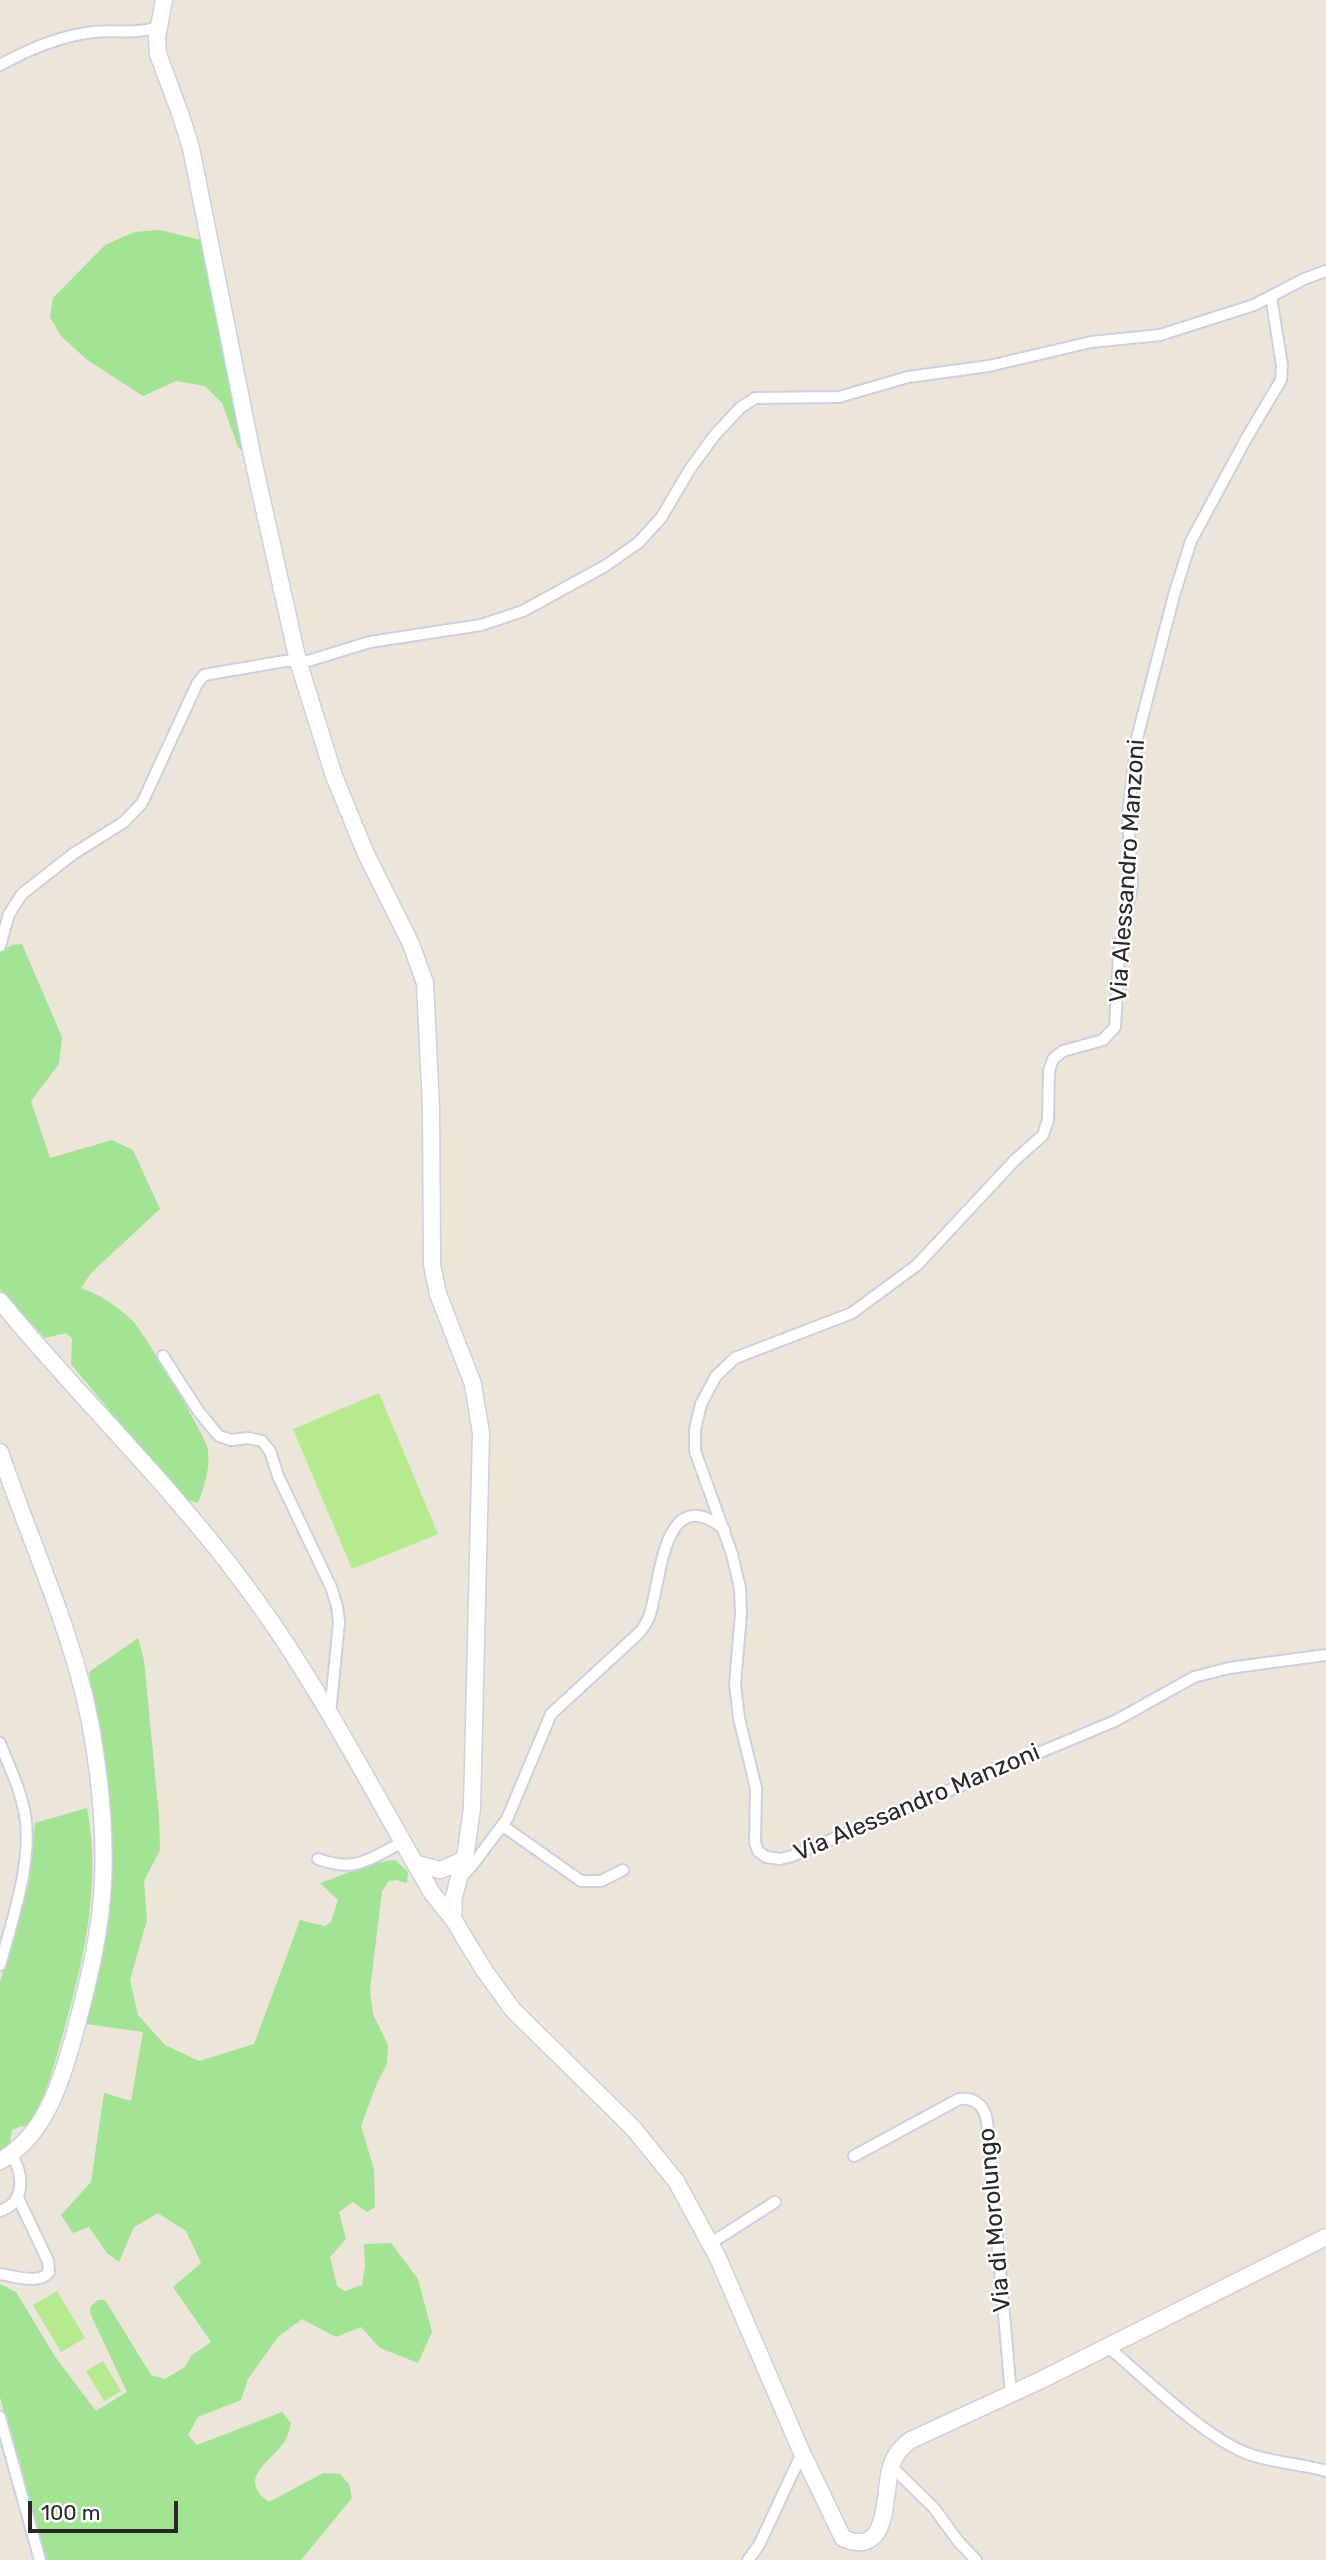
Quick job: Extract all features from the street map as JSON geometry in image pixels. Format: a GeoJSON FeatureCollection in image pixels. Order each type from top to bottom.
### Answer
{"type":"FeatureCollection","features":[{"type":"Feature","properties":{"kind":"street"},"geometry":{"type":"LineString","coordinates":[[164,0],[157,43],[160,63],[191,148],[254,464],[298,662],[331,769],[363,847],[415,954],[425,988],[431,1107],[432,1265],[438,1294],[475,1390],[481,1433],[472,1808],[453,1919]]}},
{"type":"Feature","properties":{"kind":"street"},"geometry":{"type":"LineString","coordinates":[[0,65],[32,48],[70,36],[140,32],[159,27]]}},
{"type":"Feature","properties":{"kind":"street"},"geometry":{"type":"LineString","coordinates":[[0,946],[11,911],[22,894],[64,860],[124,822],[142,803],[200,679],[216,672],[285,661],[308,661],[370,642],[470,628],[502,620],[523,611],[611,562],[650,531],[700,454],[732,416],[755,398],[839,397],[914,375],[989,366],[1083,343],[1160,335],[1245,309],[1304,279],[1326,271]]}},
{"type":"Feature","properties":{"kind":"street","name":"Via Alessandro Manzoni"},"geometry":{"type":"LineString","coordinates":[[1271,297],[1282,365],[1281,380],[1191,541],[1174,595],[1137,738],[1128,815],[1132,885],[1119,953],[1115,1027],[1103,1040],[1063,1051],[1053,1059],[1048,1075],[1048,1120],[1043,1135],[1015,1160],[917,1265],[852,1313],[729,1362],[719,1372],[705,1395],[698,1415],[694,1443],[699,1465],[724,1529],[738,1575],[741,1598],[735,1684],[739,1718],[756,1788],[755,1843],[761,1854],[775,1859],[792,1856],[1115,1721],[1194,1677],[1229,1668],[1326,1655]]}},
{"type":"Feature","properties":{"kind":"street"},"geometry":{"type":"LineString","coordinates":[[0,1301],[231,1566],[291,1652],[427,1884],[513,2010],[653,2150],[682,2190],[711,2243],[802,2453],[844,2538],[853,2543],[869,2541],[881,2529],[891,2466],[900,2450],[911,2440],[1108,2347],[1326,2237]]}},
{"type":"Feature","properties":{"kind":"street"},"geometry":{"type":"LineString","coordinates":[[163,1356],[199,1412],[219,1436],[231,1440],[248,1438],[262,1441],[270,1451],[278,1476],[331,1587],[337,1606],[339,1622],[329,1716]]}},
{"type":"Feature","properties":{"kind":"street"},"geometry":{"type":"LineString","coordinates":[[0,1452],[79,1673],[98,1784],[104,1858],[101,1906],[92,1960],[57,2090],[32,2134],[6,2157],[20,2173],[18,2198],[48,2261],[49,2272],[46,2277],[39,2279],[0,2274]]}},
{"type":"Feature","properties":{"kind":"street"},"geometry":{"type":"LineString","coordinates":[[427,1884],[441,1893],[457,1885],[503,1826],[522,1787],[549,1717],[563,1701],[636,1636],[646,1623],[651,1612],[660,1565],[674,1526],[684,1519],[698,1517],[707,1518],[724,1529]]}},
{"type":"Feature","properties":{"kind":"street"},"geometry":{"type":"LineString","coordinates":[[0,1743],[22,1801],[27,1831],[24,1868],[0,1965]]}},
{"type":"Feature","properties":{"kind":"street"},"geometry":{"type":"LineString","coordinates":[[503,1826],[581,1881],[601,1881],[623,1870]]}},
{"type":"Feature","properties":{"kind":"street"},"geometry":{"type":"LineString","coordinates":[[318,1859],[335,1865],[353,1865],[403,1842]]}},
{"type":"Feature","properties":{"kind":"street"},"geometry":{"type":"LineString","coordinates":[[417,1864],[440,1870],[464,1860]]}},
{"type":"Feature","properties":{"kind":"street"},"geometry":{"type":"LineString","coordinates":[[417,1864],[430,1876],[457,1885]]}},
{"type":"Feature","properties":{"kind":"street","name":"Via di Morolungo"},"geometry":{"type":"LineString","coordinates":[[854,2156],[959,2099],[975,2100],[983,2108],[1011,2394]]}},
{"type":"Feature","properties":{"kind":"street"},"geometry":{"type":"LineString","coordinates":[[0,2211],[11,2206],[18,2198]]}},
{"type":"Feature","properties":{"kind":"street"},"geometry":{"type":"LineString","coordinates":[[711,2243],[775,2202]]}},
{"type":"Feature","properties":{"kind":"street"},"geometry":{"type":"LineString","coordinates":[[1108,2347],[1187,2414],[1235,2448],[1254,2456],[1326,2471]]}},
{"type":"Feature","properties":{"kind":"street"},"geometry":{"type":"LineString","coordinates":[[0,2417],[40,2560]]}},
{"type":"Feature","properties":{"kind":"street"},"geometry":{"type":"LineString","coordinates":[[748,2560],[759,2545],[802,2453]]}},
{"type":"Feature","properties":{"kind":"street"},"geometry":{"type":"LineString","coordinates":[[891,2466],[934,2508],[976,2560]]}},
{"type":"Feature","properties":{"kind":"green space"},"geometry":{"type":"Polygon","coordinates":[[[160,230],[205,241],[245,454],[238,447],[222,403],[205,386],[176,381],[143,396],[86,359],[61,336],[50,317],[53,298],[105,245],[134,232],[160,230]]]}},
{"type":"Feature","properties":{"kind":"green space"},"geometry":{"type":"Polygon","coordinates":[[[22,944],[62,1037],[59,1064],[31,1101],[50,1158],[112,1140],[133,1150],[160,1209],[91,1273],[81,1288],[107,1301],[131,1319],[160,1361],[197,1425],[208,1450],[206,1477],[198,1503],[182,1498],[71,1364],[72,1338],[66,1333],[45,1338],[0,1290],[0,952],[12,945],[22,944]]]}},
{"type":"Feature","properties":{"kind":"green space"},"geometry":{"type":"Polygon","coordinates":[[[379,1393],[438,1534],[352,1569],[293,1429],[379,1393]]]}},
{"type":"Feature","properties":{"kind":"green space"},"geometry":{"type":"Polygon","coordinates":[[[138,1638],[144,1660],[160,1850],[144,1881],[147,1920],[130,1980],[138,2015],[165,2045],[199,2061],[254,2044],[300,1920],[325,1926],[331,1922],[338,1900],[320,1883],[385,1861],[395,1860],[408,1872],[407,1883],[389,1881],[382,1891],[370,1990],[373,2014],[388,2045],[387,2064],[361,2126],[374,2169],[375,2207],[367,2212],[353,2202],[339,2212],[346,2239],[330,2257],[337,2286],[345,2291],[362,2285],[364,2244],[391,2243],[418,2279],[432,2332],[418,2363],[380,2348],[361,2327],[336,2337],[302,2319],[278,2337],[248,2379],[241,2400],[198,2417],[188,2435],[197,2445],[282,2412],[291,2423],[290,2429],[281,2447],[256,2477],[255,2485],[259,2493],[269,2502],[323,2473],[340,2474],[349,2484],[352,2498],[301,2560],[43,2560],[0,2397],[0,2284],[16,2292],[56,2358],[96,2411],[127,2392],[90,2313],[91,2306],[98,2300],[105,2300],[151,2375],[165,2379],[185,2367],[191,2356],[211,2342],[173,2287],[201,2263],[186,2231],[158,2213],[134,2227],[119,2262],[107,2253],[89,2227],[73,2233],[61,2215],[91,2182],[104,2093],[131,2101],[143,2032],[86,2024],[105,1914],[97,1723],[89,1672],[138,1638]]]}},
{"type":"Feature","properties":{"kind":"green space"},"geometry":{"type":"Polygon","coordinates":[[[87,1808],[91,1837],[91,1895],[77,1980],[44,2095],[27,2127],[21,2126],[12,2130],[9,2149],[0,2157],[0,1982],[29,1883],[35,1823],[87,1808]]]}},
{"type":"Feature","properties":{"kind":"green space"},"geometry":{"type":"Polygon","coordinates":[[[57,2291],[85,2338],[61,2352],[33,2305],[57,2291]]]}},
{"type":"Feature","properties":{"kind":"green space"},"geometry":{"type":"Polygon","coordinates":[[[103,2361],[121,2391],[104,2401],[86,2371],[103,2361]]]}}]}
